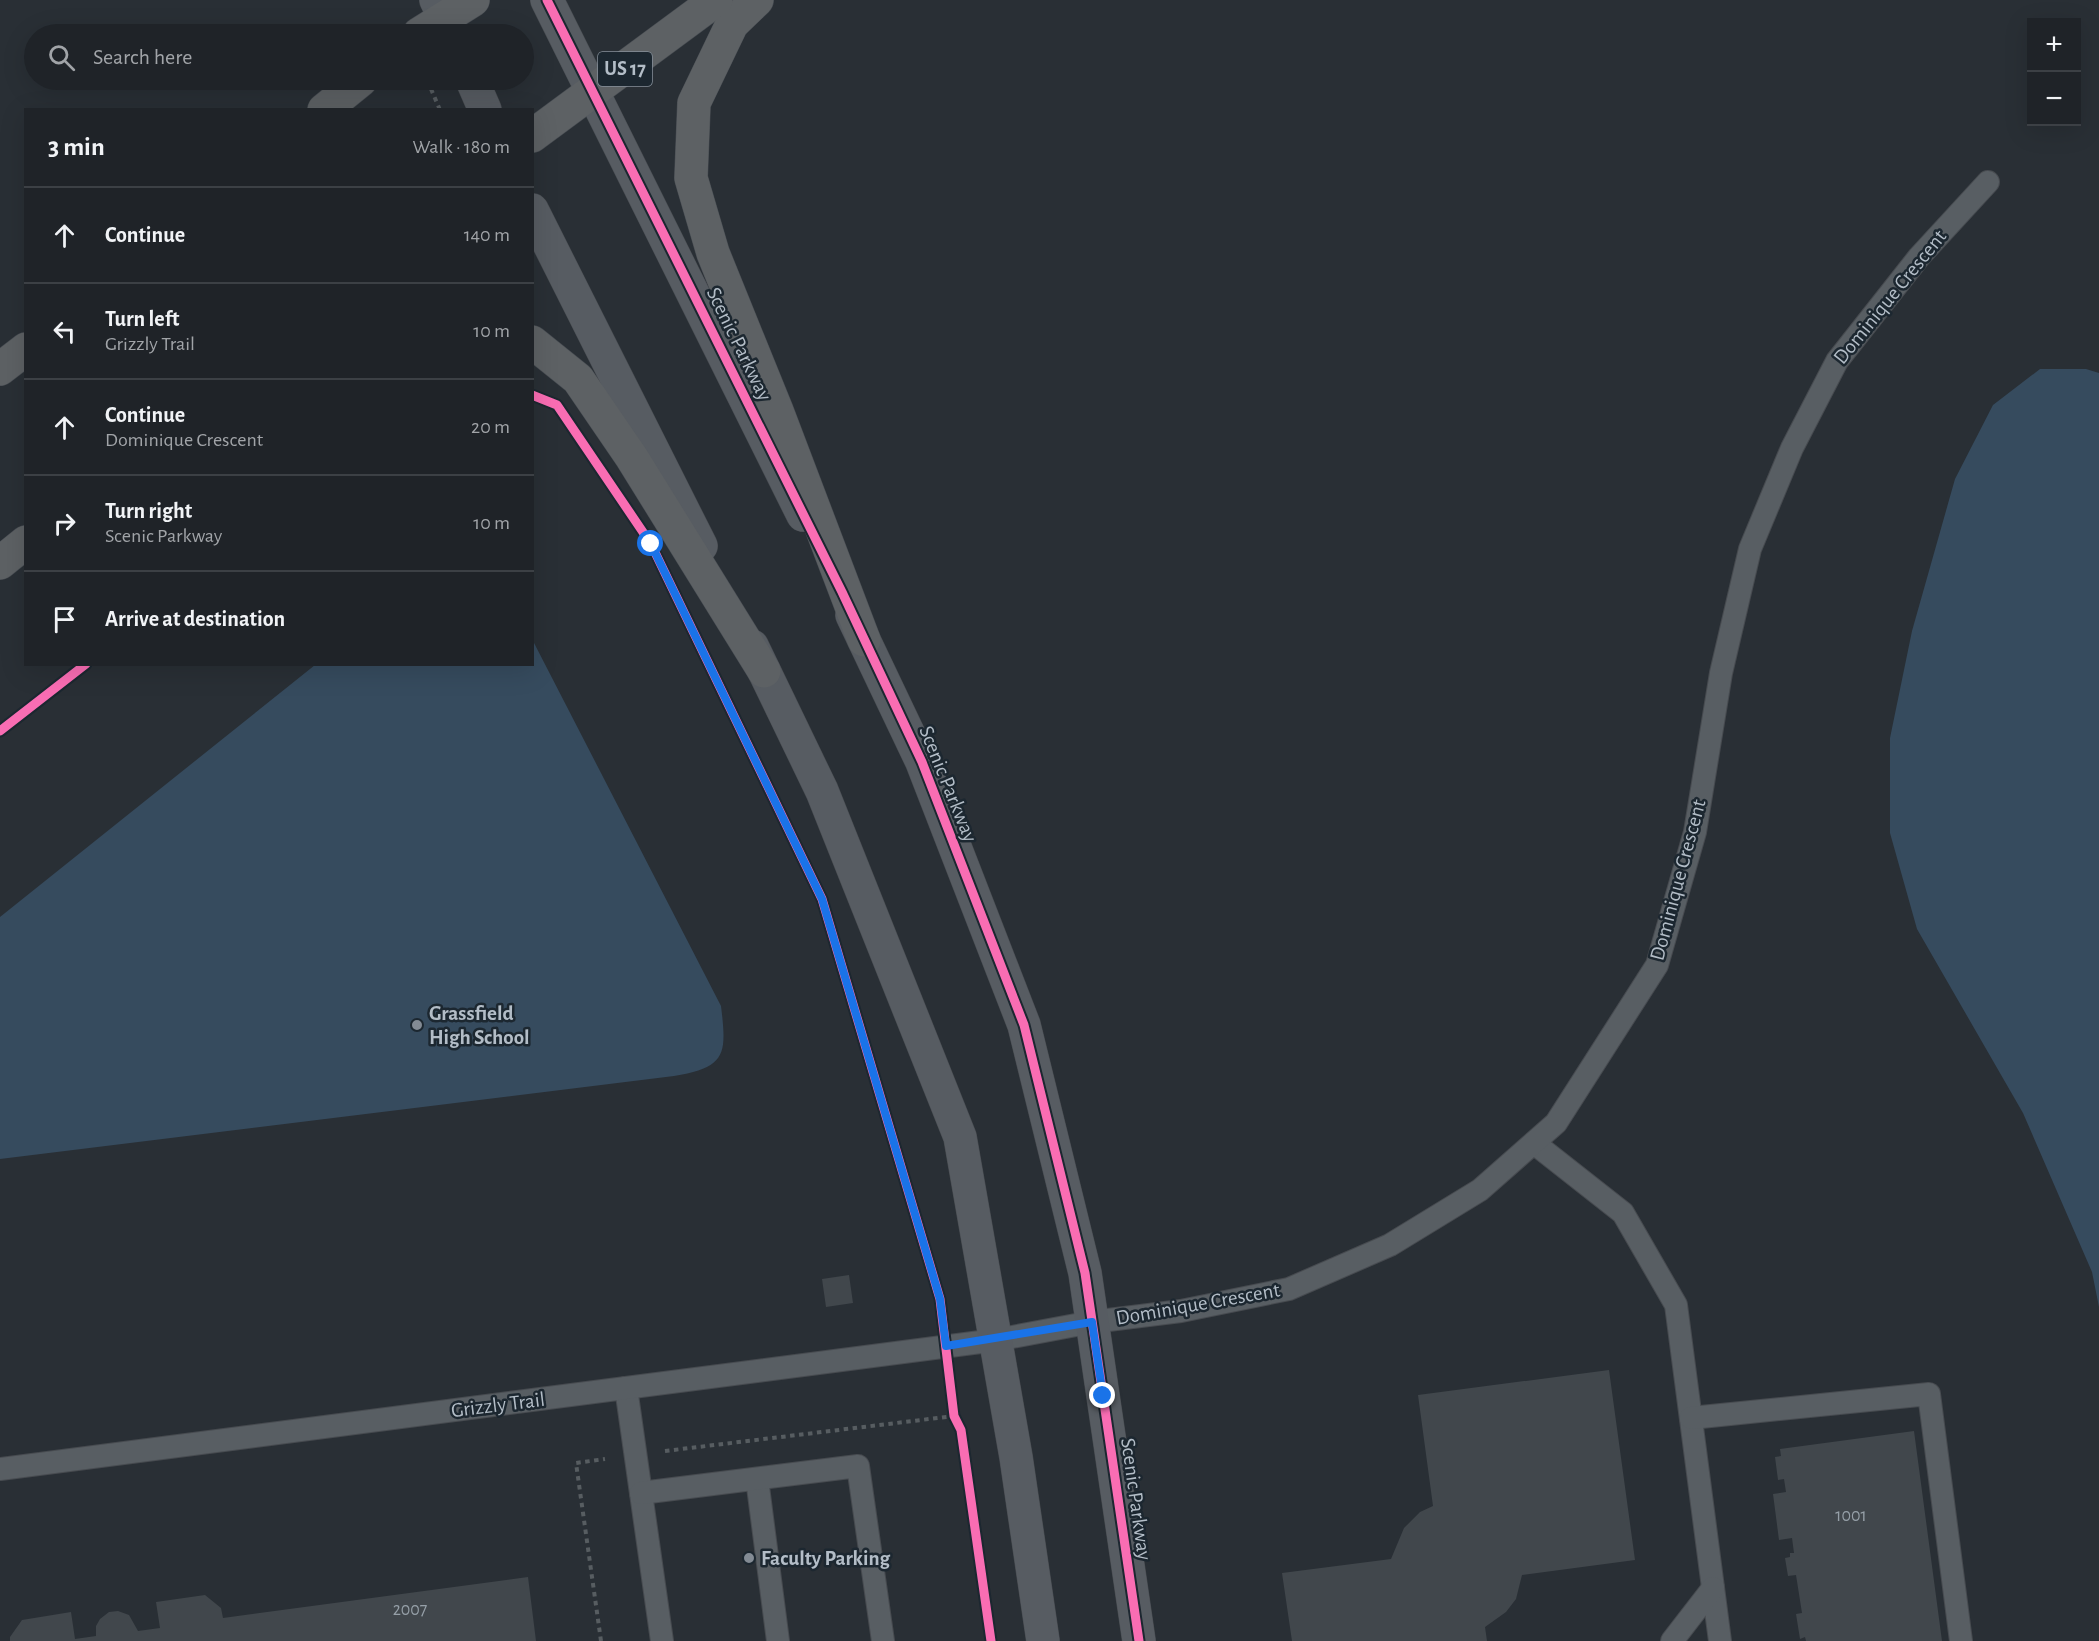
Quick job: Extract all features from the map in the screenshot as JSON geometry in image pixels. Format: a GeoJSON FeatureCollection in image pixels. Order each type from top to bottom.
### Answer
{"type":"FeatureCollection","features":[{"type":"Feature","properties":{"kind":"highway","name":"US 17"},"geometry":{"type":"LineString","coordinates":[[534,135],[594,93],[716,0]]}},
{"type":"Feature","properties":{"kind":"highway"},"geometry":{"type":"LineString","coordinates":[[757,0],[732,24],[694,103],[691,178],[713,253],[777,411],[864,640]]}},
{"type":"Feature","properties":{"kind":"highway"},"geometry":{"type":"LineString","coordinates":[[434,24],[452,13]]}},
{"type":"Feature","properties":{"kind":"highway"},"geometry":{"type":"LineString","coordinates":[[326,108],[349,90]]}},
{"type":"Feature","properties":{"kind":"highway"},"geometry":{"type":"LineString","coordinates":[[534,344],[578,379],[632,458],[764,671]]}},
{"type":"Feature","properties":{"kind":"highway"},"geometry":{"type":"LineString","coordinates":[[0,369],[24,351]]}},
{"type":"Feature","properties":{"kind":"highway"},"geometry":{"type":"LineString","coordinates":[[0,563],[24,545]]}},
{"type":"Feature","properties":{"kind":"street","name":"Scenic Parkway"},"geometry":{"type":"LineString","coordinates":[[547,0],[864,640],[922,762],[1024,1025],[1084,1273],[1139,1641]]}},
{"type":"Feature","properties":{"kind":"street"},"geometry":{"type":"LineString","coordinates":[[476,90],[484,108]]}},
{"type":"Feature","properties":{"kind":"street"},"geometry":{"type":"LineString","coordinates":[[534,214],[764,671],[822,792],[960,1137],[996,1340],[1043,1641]]}},
{"type":"Feature","properties":{"kind":"lane","name":"Dominique Crescent"},"geometry":{"type":"LineString","coordinates":[[996,1340],[1092,1322],[1181,1311],[1289,1289],[1390,1245],[1480,1190],[1556,1123],[1657,965],[1695,832],[1721,673],[1750,549],[1792,448],[1837,361],[1918,257],[1988,182]]}},
{"type":"Feature","properties":{"kind":"lane"},"geometry":{"type":"LineString","coordinates":[[1534,1143],[1623,1213],[1676,1305],[1720,1641]]}},
{"type":"Feature","properties":{"kind":"lane","name":"Grizzly Trail"},"geometry":{"type":"LineString","coordinates":[[0,1469],[996,1340]]}},
{"type":"Feature","properties":{"kind":"lane"},"geometry":{"type":"LineString","coordinates":[[626,1388],[662,1641]]}},
{"type":"Feature","properties":{"kind":"lane"},"geometry":{"type":"LineString","coordinates":[[1691,1418],[1929,1394],[1961,1641]]}},
{"type":"Feature","properties":{"kind":"lane"},"geometry":{"type":"LineString","coordinates":[[641,1493],[858,1466],[883,1641]]}},
{"type":"Feature","properties":{"kind":"lane"},"geometry":{"type":"LineString","coordinates":[[757,1479],[778,1641]]}},
{"type":"Feature","properties":{"kind":"lane"},"geometry":{"type":"LineString","coordinates":[[1672,1641],[1713,1588]]}},
{"type":"Feature","properties":{"kind":"path"},"geometry":{"type":"LineString","coordinates":[[431,90],[439,108]]}},
{"type":"Feature","properties":{"kind":"path"},"geometry":{"type":"LineString","coordinates":[[952,1405],[957,1423]]}},
{"type":"Feature","properties":{"kind":"water"},"geometry":{"type":"Polygon","coordinates":[[[2040,369],[2086,369],[2099,373],[2099,1307],[2092,1272],[2023,1113],[1917,929],[1890,833],[1890,738],[1912,631],[1955,479],[1993,405],[2040,369]]]}},
{"type":"Feature","properties":{"kind":"water"},"geometry":{"type":"Polygon","coordinates":[[[534,643],[721,1006],[724,1036],[719,1056],[713,1063],[704,1068],[674,1076],[0,1159],[0,917],[314,666],[534,666],[534,643]]]}},
{"type":"Feature","properties":{"kind":"building"},"geometry":{"type":"Polygon","coordinates":[[[849,1275],[853,1303],[826,1307],[822,1279],[849,1275]]]}},
{"type":"Feature","properties":{"kind":"building"},"geometry":{"type":"Polygon","coordinates":[[[1609,1370],[1635,1560],[1522,1575],[1516,1599],[1506,1612],[1485,1627],[1487,1641],[1292,1641],[1282,1573],[1391,1559],[1404,1528],[1420,1512],[1433,1506],[1418,1395],[1609,1370]]]}},
{"type":"Feature","properties":{"kind":"building"},"geometry":{"type":"Polygon","coordinates":[[[1914,1431],[1942,1641],[1806,1641],[1805,1637],[1800,1639],[1796,1614],[1802,1613],[1796,1575],[1788,1576],[1785,1558],[1790,1557],[1790,1553],[1794,1553],[1792,1538],[1779,1540],[1773,1494],[1786,1492],[1784,1479],[1778,1480],[1775,1457],[1781,1456],[1780,1449],[1914,1431]]]}},
{"type":"Feature","properties":{"kind":"building"},"geometry":{"type":"Polygon","coordinates":[[[528,1577],[536,1641],[10,1641],[10,1637],[22,1620],[71,1612],[75,1639],[96,1636],[96,1626],[100,1619],[109,1612],[118,1611],[129,1615],[138,1631],[160,1628],[156,1602],[205,1595],[221,1608],[223,1618],[528,1577]]]}},
{"type":"Feature","properties":{"kind":"cycle path"},"geometry":{"type":"LineString","coordinates":[[547,0],[842,592],[922,762],[1024,1025],[1085,1273],[1139,1641]]}},
{"type":"Feature","properties":{"kind":"cycle path"},"geometry":{"type":"LineString","coordinates":[[534,396],[557,405],[651,544],[822,899],[940,1299],[954,1416],[961,1430],[991,1641]]}},
{"type":"Feature","properties":{"kind":"cycle path"},"geometry":{"type":"LineString","coordinates":[[0,731],[83,666]]}},
{"type":"Feature","properties":{"kind":"place","name":"Grassfield High School"},"geometry":{"type":"Point","coordinates":[417,1025]}},
{"type":"Feature","properties":{"kind":"place","name":"Faculty Parking"},"geometry":{"type":"Point","coordinates":[749,1558]}},
{"type":"Feature","properties":{"kind":"route"},"geometry":{"type":"LineString","coordinates":[[651,544],[822,899],[940,1299],[946,1346],[996,1340],[1092,1322],[1103,1396]]}}]}
